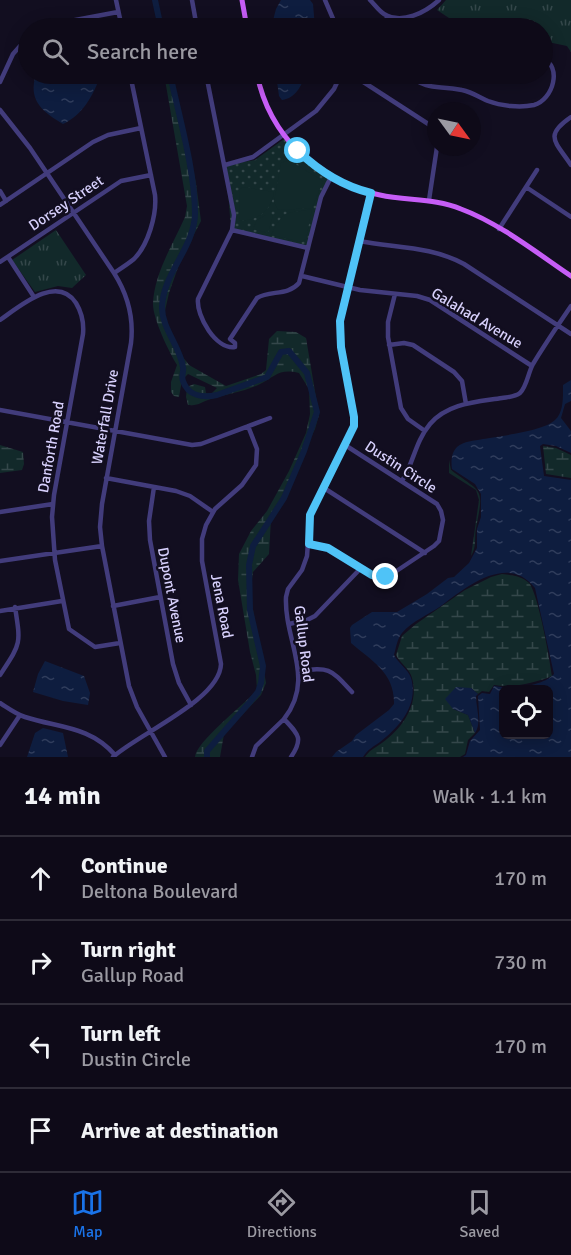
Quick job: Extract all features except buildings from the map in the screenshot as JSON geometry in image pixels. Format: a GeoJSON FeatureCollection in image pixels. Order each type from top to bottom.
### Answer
{"type":"FeatureCollection","features":[{"type":"Feature","properties":{"kind":"main road"},"geometry":{"type":"LineString","coordinates":[[242,0],[246,18]]}},
{"type":"Feature","properties":{"kind":"main road"},"geometry":{"type":"LineString","coordinates":[[260,84],[269,111],[284,135],[307,160],[331,177],[350,187],[371,193],[429,200],[461,208],[499,228],[571,276]]}},
{"type":"Feature","properties":{"kind":"street"},"geometry":{"type":"LineString","coordinates":[[116,0],[120,18]]}},
{"type":"Feature","properties":{"kind":"street"},"geometry":{"type":"LineString","coordinates":[[192,0],[195,18]]}},
{"type":"Feature","properties":{"kind":"street"},"geometry":{"type":"LineString","coordinates":[[325,0],[333,18]]}},
{"type":"Feature","properties":{"kind":"street"},"geometry":{"type":"LineString","coordinates":[[370,0],[387,16],[396,18],[405,18],[429,9],[439,0]]}},
{"type":"Feature","properties":{"kind":"street"},"geometry":{"type":"LineString","coordinates":[[86,18],[118,12]]}},
{"type":"Feature","properties":{"kind":"street"},"geometry":{"type":"LineString","coordinates":[[0,82],[18,48]]}},
{"type":"Feature","properties":{"kind":"street"},"geometry":{"type":"LineString","coordinates":[[114,273],[135,258],[153,223],[156,203],[132,84]]}},
{"type":"Feature","properties":{"kind":"street"},"geometry":{"type":"LineString","coordinates":[[208,84],[233,207],[232,230],[198,299],[197,306],[209,332],[229,347],[235,347],[235,343],[230,339],[257,298],[292,290],[299,283],[321,197],[331,177]]}},
{"type":"Feature","properties":{"kind":"street"},"geometry":{"type":"LineString","coordinates":[[225,165],[249,159],[284,135],[321,106],[336,84]]}},
{"type":"Feature","properties":{"kind":"street"},"geometry":{"type":"LineString","coordinates":[[367,84],[427,123]]}},
{"type":"Feature","properties":{"kind":"street"},"geometry":{"type":"LineString","coordinates":[[421,84],[432,88],[464,90],[500,104],[531,105],[543,100],[552,84]]}},
{"type":"Feature","properties":{"kind":"street","name":"Waterfall Drive"},"geometry":{"type":"LineString","coordinates":[[0,110],[47,173],[114,273],[128,300],[132,325],[131,343],[100,516],[102,546],[132,697],[165,757]]}},
{"type":"Feature","properties":{"kind":"street"},"geometry":{"type":"LineString","coordinates":[[571,117],[558,126],[554,135],[556,143],[571,165]]}},
{"type":"Feature","properties":{"kind":"street"},"geometry":{"type":"LineString","coordinates":[[0,205],[101,138],[141,128]]}},
{"type":"Feature","properties":{"kind":"street"},"geometry":{"type":"LineString","coordinates":[[429,200],[436,156]]}},
{"type":"Feature","properties":{"kind":"street"},"geometry":{"type":"LineString","coordinates":[[499,228],[537,170]]}},
{"type":"Feature","properties":{"kind":"street","name":"Dorsey Street"},"geometry":{"type":"LineString","coordinates":[[0,262],[121,182],[151,175]]}},
{"type":"Feature","properties":{"kind":"street"},"geometry":{"type":"LineString","coordinates":[[526,187],[571,217]]}},
{"type":"Feature","properties":{"kind":"street"},"geometry":{"type":"LineString","coordinates":[[0,191],[6,201]]}},
{"type":"Feature","properties":{"kind":"street","name":"Gallup Road"},"geometry":{"type":"LineString","coordinates":[[284,719],[296,696],[298,671],[289,624],[287,594],[302,570],[309,544],[309,519],[345,445],[354,421],[340,339],[340,321],[371,193]]}},
{"type":"Feature","properties":{"kind":"street"},"geometry":{"type":"LineString","coordinates":[[232,230],[308,248]]}},
{"type":"Feature","properties":{"kind":"street"},"geometry":{"type":"LineString","coordinates":[[359,241],[422,249],[447,256],[464,264],[571,334]]}},
{"type":"Feature","properties":{"kind":"street"},"geometry":{"type":"LineString","coordinates":[[8,257],[34,297]]}},
{"type":"Feature","properties":{"kind":"street","name":"Galahad Avenue"},"geometry":{"type":"LineString","coordinates":[[302,276],[348,287],[417,296],[436,303],[532,366]]}},
{"type":"Feature","properties":{"kind":"street","name":"Danforth Road"},"geometry":{"type":"LineString","coordinates":[[0,320],[34,297],[57,291],[65,291],[72,297],[82,318],[83,334],[53,504],[54,553],[67,625],[73,633],[95,647],[120,643]]}},
{"type":"Feature","properties":{"kind":"street"},"geometry":{"type":"LineString","coordinates":[[395,294],[388,322],[389,345],[403,412],[410,421],[425,431]]}},
{"type":"Feature","properties":{"kind":"street"},"geometry":{"type":"LineString","coordinates":[[402,481],[412,465],[416,447],[425,431],[441,415],[466,404],[519,394],[532,366],[571,306]]}},
{"type":"Feature","properties":{"kind":"street"},"geometry":{"type":"LineString","coordinates":[[389,345],[404,343],[413,345],[454,372],[462,381],[466,404]]}},
{"type":"Feature","properties":{"kind":"street"},"geometry":{"type":"LineString","coordinates":[[0,410],[197,445],[270,418]]}},
{"type":"Feature","properties":{"kind":"street","name":"Jena Road"},"geometry":{"type":"LineString","coordinates":[[114,756],[150,731],[177,716],[218,679],[221,668],[201,554],[203,532],[213,512],[242,485],[256,465],[258,453],[248,426]]}},
{"type":"Feature","properties":{"kind":"street","name":"Dustin Circle"},"geometry":{"type":"LineString","coordinates":[[309,544],[328,548],[376,577],[389,576],[425,553],[441,537],[443,520],[441,511],[434,502],[345,445]]}},
{"type":"Feature","properties":{"kind":"street"},"geometry":{"type":"LineString","coordinates":[[106,478],[183,493],[213,512]]}},
{"type":"Feature","properties":{"kind":"street","name":"Dupont Avenue"},"geometry":{"type":"LineString","coordinates":[[154,487],[149,531],[160,597],[175,673],[191,705]]}},
{"type":"Feature","properties":{"kind":"street"},"geometry":{"type":"LineString","coordinates":[[324,488],[425,553]]}},
{"type":"Feature","properties":{"kind":"street"},"geometry":{"type":"LineString","coordinates":[[0,512],[53,504]]}},
{"type":"Feature","properties":{"kind":"street"},"geometry":{"type":"LineString","coordinates":[[0,561],[102,546]]}},
{"type":"Feature","properties":{"kind":"street"},"geometry":{"type":"LineString","coordinates":[[289,624],[315,616],[361,568]]}},
{"type":"Feature","properties":{"kind":"street"},"geometry":{"type":"LineString","coordinates":[[113,606],[160,597]]}},
{"type":"Feature","properties":{"kind":"street"},"geometry":{"type":"LineString","coordinates":[[0,611],[62,601]]}},
{"type":"Feature","properties":{"kind":"street"},"geometry":{"type":"LineString","coordinates":[[0,675],[18,645],[15,607]]}},
{"type":"Feature","properties":{"kind":"street"},"geometry":{"type":"LineString","coordinates":[[298,671],[319,668],[328,670],[336,674],[352,692]]}},
{"type":"Feature","properties":{"kind":"street"},"geometry":{"type":"LineString","coordinates":[[0,703],[20,715],[90,734],[101,740],[114,756]]}},
{"type":"Feature","properties":{"kind":"street"},"geometry":{"type":"LineString","coordinates":[[0,745],[20,715]]}},
{"type":"Feature","properties":{"kind":"street"},"geometry":{"type":"LineString","coordinates":[[252,757],[256,746],[284,719],[299,739],[298,746],[291,757]]}},
{"type":"Feature","properties":{"kind":"green space"},"geometry":{"type":"Polygon","coordinates":[[[446,0],[571,0],[571,52],[567,46],[553,43],[553,18],[449,18],[437,10],[446,0]]]}},
{"type":"Feature","properties":{"kind":"green space"},"geometry":{"type":"Polygon","coordinates":[[[166,84],[174,84],[196,183],[201,221],[181,259],[169,293],[164,315],[173,344],[189,365],[226,386],[261,374],[266,370],[269,339],[277,331],[296,332],[306,338],[319,415],[315,429],[271,519],[269,554],[253,572],[250,593],[266,683],[261,695],[224,734],[220,757],[195,757],[203,742],[257,690],[238,580],[239,554],[251,531],[267,511],[306,433],[310,414],[309,389],[299,373],[287,371],[248,389],[195,405],[188,405],[187,387],[194,384],[205,387],[206,393],[212,393],[217,388],[188,374],[182,380],[179,397],[174,396],[171,392],[171,382],[177,365],[158,326],[153,304],[160,270],[185,217],[187,206],[166,84]]]}},
{"type":"Feature","properties":{"kind":"green space"},"geometry":{"type":"Polygon","coordinates":[[[284,139],[330,179],[315,217],[310,250],[231,230],[224,165],[255,160],[284,139]]]}},
{"type":"Feature","properties":{"kind":"green space"},"geometry":{"type":"Polygon","coordinates":[[[289,160],[323,181],[312,208],[278,210],[274,202],[281,163],[289,160]]]}},
{"type":"Feature","properties":{"kind":"green space"},"geometry":{"type":"Polygon","coordinates":[[[243,187],[274,192],[270,204],[262,214],[252,219],[239,220],[240,189],[243,187]]]}},
{"type":"Feature","properties":{"kind":"green space"},"geometry":{"type":"Polygon","coordinates":[[[312,209],[306,239],[302,242],[271,235],[283,216],[291,212],[312,209]]]}},
{"type":"Feature","properties":{"kind":"green space"},"geometry":{"type":"Polygon","coordinates":[[[266,215],[273,215],[268,233],[253,229],[257,220],[266,215]]]}},
{"type":"Feature","properties":{"kind":"green space"},"geometry":{"type":"Polygon","coordinates":[[[56,230],[86,275],[72,288],[58,286],[35,292],[12,260],[56,230]]]}},
{"type":"Feature","properties":{"kind":"green space"},"geometry":{"type":"Polygon","coordinates":[[[0,445],[23,452],[22,470],[0,473],[0,445]]]}},
{"type":"Feature","properties":{"kind":"green space"},"geometry":{"type":"Polygon","coordinates":[[[543,446],[556,448],[571,455],[571,478],[546,474],[543,446]]]}},
{"type":"Feature","properties":{"kind":"green space"},"geometry":{"type":"Polygon","coordinates":[[[449,460],[451,470],[475,488],[479,493],[480,505],[475,546],[471,556],[479,500],[476,490],[449,473],[449,460]]]}},
{"type":"Feature","properties":{"kind":"green space"},"geometry":{"type":"Polygon","coordinates":[[[502,574],[513,575],[529,583],[543,627],[552,676],[524,684],[494,685],[489,692],[482,691],[478,694],[471,688],[453,709],[468,715],[475,733],[468,740],[465,754],[460,757],[365,757],[394,733],[411,708],[414,688],[412,678],[396,655],[402,636],[465,590],[502,574]]]}},
{"type":"Feature","properties":{"kind":"water"},"geometry":{"type":"Polygon","coordinates":[[[281,0],[310,0],[313,4],[314,18],[274,18],[281,0]]]}},
{"type":"Feature","properties":{"kind":"water"},"geometry":{"type":"Polygon","coordinates":[[[34,84],[97,84],[82,109],[63,124],[38,104],[34,84]]]}},
{"type":"Feature","properties":{"kind":"water"},"geometry":{"type":"Polygon","coordinates":[[[277,84],[301,84],[291,97],[282,100],[277,84]]]}},
{"type":"Feature","properties":{"kind":"water"},"geometry":{"type":"Polygon","coordinates":[[[571,380],[571,401],[565,404],[561,418],[571,431],[571,453],[556,446],[543,444],[540,446],[544,476],[571,480],[571,757],[463,757],[466,755],[470,741],[480,730],[478,696],[482,693],[490,694],[494,686],[499,686],[499,739],[553,739],[553,685],[530,685],[542,682],[554,674],[535,588],[524,578],[512,573],[500,573],[462,590],[402,633],[394,655],[411,678],[412,697],[406,714],[394,729],[363,757],[332,757],[394,704],[391,684],[386,676],[374,662],[351,643],[350,628],[352,625],[372,612],[397,612],[427,594],[448,578],[454,577],[469,563],[477,548],[481,494],[475,484],[452,469],[455,449],[466,442],[521,433],[542,427],[558,417],[562,404],[563,385],[571,380]]]}},
{"type":"Feature","properties":{"kind":"water"},"geometry":{"type":"Polygon","coordinates":[[[45,661],[84,676],[90,693],[88,705],[63,701],[33,692],[38,674],[45,661]]]}},
{"type":"Feature","properties":{"kind":"water"},"geometry":{"type":"Polygon","coordinates":[[[456,687],[471,688],[478,694],[476,696],[478,725],[475,733],[468,715],[453,709],[445,699],[456,687]]]}},
{"type":"Feature","properties":{"kind":"water"},"geometry":{"type":"Polygon","coordinates":[[[43,728],[63,733],[68,757],[27,757],[35,733],[43,728]]]}},
{"type":"Feature","properties":{"kind":"waterway"},"geometry":{"type":"LineString","coordinates":[[155,0],[159,18]]}},
{"type":"Feature","properties":{"kind":"waterway"},"geometry":{"type":"LineString","coordinates":[[172,84],[189,162],[195,213],[190,237],[168,283],[162,307],[165,323],[181,359],[185,386],[197,395],[217,395],[267,377],[281,352],[289,351],[307,373],[317,412],[304,451],[284,498],[253,546],[249,565],[250,610],[263,666],[261,683],[258,692],[207,751],[207,757]]}},
{"type":"Feature","properties":{"kind":"route"},"geometry":{"type":"LineString","coordinates":[[298,151],[315,167],[331,177],[350,187],[371,193],[340,321],[341,347],[354,426],[310,515],[309,544],[328,548],[372,575],[386,577]]}}]}
